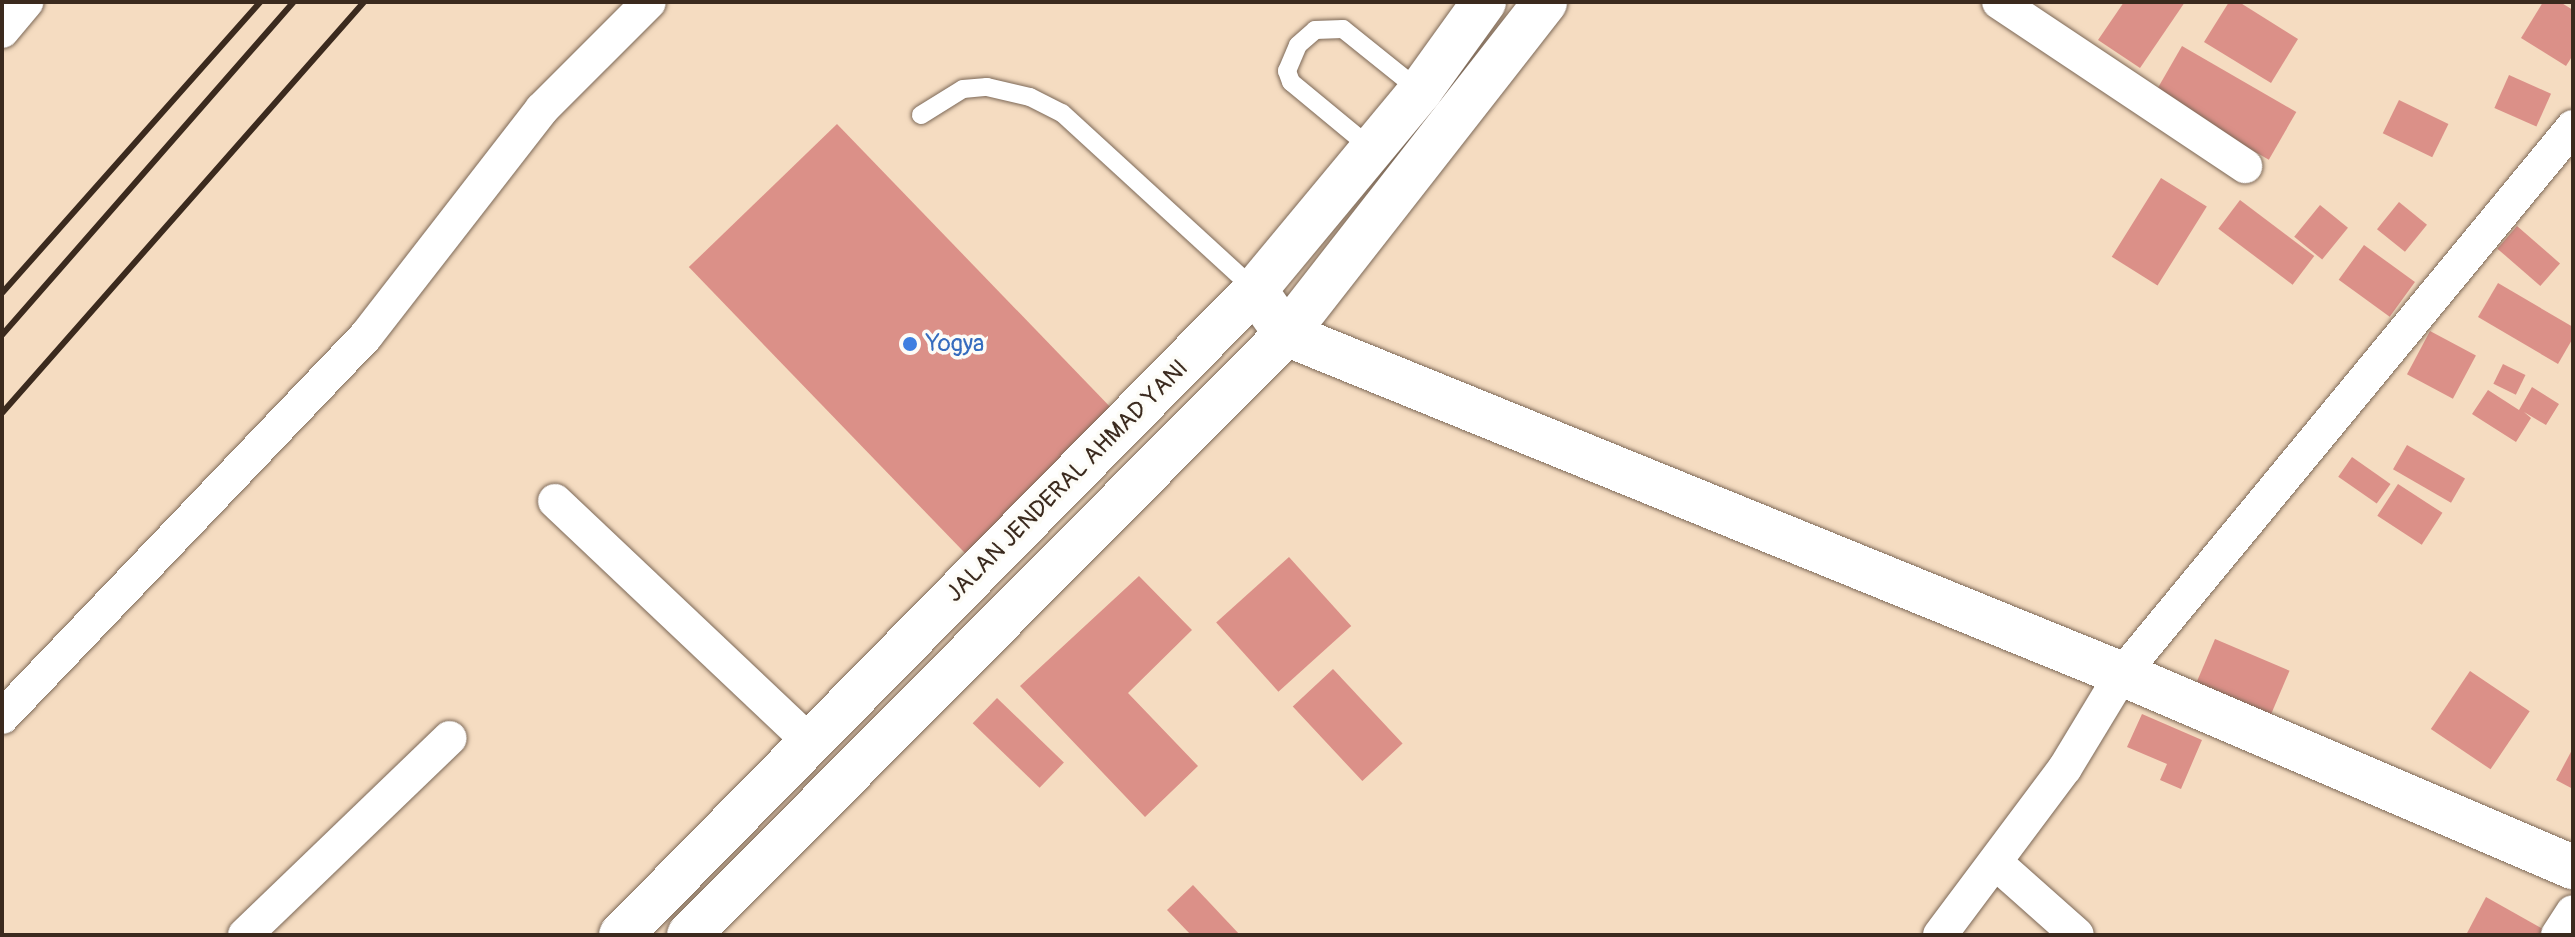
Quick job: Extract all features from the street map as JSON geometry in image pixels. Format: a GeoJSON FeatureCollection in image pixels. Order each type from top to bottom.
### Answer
{"type":"FeatureCollection","features":[{"type":"Feature","properties":{"kind":"main road","name":"JALAN JENDERAL AHMAD YANI"},"geometry":{"type":"LineString","coordinates":[[621,935],[1255,290],[1420,91],[1484,2]]}},
{"type":"Feature","properties":{"kind":"main road","name":"JALAN JENDERAL AHMAD YANI"},"geometry":{"type":"LineString","coordinates":[[689,935],[1038,579],[1286,334],[1545,2]]}},
{"type":"Feature","properties":{"kind":"main road"},"geometry":{"type":"LineString","coordinates":[[1255,290],[1286,334],[2122,674],[2573,867]]}},
{"type":"Feature","properties":{"kind":"street"},"geometry":{"type":"LineString","coordinates":[[2,31],[26,2]]}},
{"type":"Feature","properties":{"kind":"street"},"geometry":{"type":"LineString","coordinates":[[2,717],[366,336],[542,109],[649,2]]}},
{"type":"Feature","properties":{"kind":"street"},"geometry":{"type":"LineString","coordinates":[[1999,2],[2245,166]]}},
{"type":"Feature","properties":{"kind":"street"},"geometry":{"type":"LineString","coordinates":[[1940,935],[2065,768],[2122,674],[2573,127]]}},
{"type":"Feature","properties":{"kind":"street"},"geometry":{"type":"LineString","coordinates":[[555,501],[810,742]]}},
{"type":"Feature","properties":{"kind":"street"},"geometry":{"type":"LineString","coordinates":[[245,935],[450,738]]}},
{"type":"Feature","properties":{"kind":"street"},"geometry":{"type":"LineString","coordinates":[[1996,863],[2077,935]]}},
{"type":"Feature","properties":{"kind":"street"},"geometry":{"type":"LineString","coordinates":[[2558,935],[2573,912]]}},
{"type":"Feature","properties":{"kind":"lane"},"geometry":{"type":"LineString","coordinates":[[1372,149],[1291,82],[1287,71],[1298,45],[1315,30],[1343,29],[1420,91]]}},
{"type":"Feature","properties":{"kind":"lane"},"geometry":{"type":"LineString","coordinates":[[921,115],[963,89],[987,87],[1030,97],[1062,113],[1255,290]]}},
{"type":"Feature","properties":{"kind":"building"},"geometry":{"type":"Polygon","coordinates":[[[2124,2],[2185,2],[2140,68],[2098,40],[2124,2]]]}},
{"type":"Feature","properties":{"kind":"building"},"geometry":{"type":"Polygon","coordinates":[[[2229,2],[2239,2],[2298,39],[2271,83],[2204,42],[2229,2]]]}},
{"type":"Feature","properties":{"kind":"building"},"geometry":{"type":"Polygon","coordinates":[[[2543,2],[2560,2],[2573,10],[2573,55],[2566,66],[2521,38],[2543,2]]]}},
{"type":"Feature","properties":{"kind":"building"},"geometry":{"type":"Polygon","coordinates":[[[2182,46],[2296,112],[2269,160],[2154,94],[2182,46]]]}},
{"type":"Feature","properties":{"kind":"building"},"geometry":{"type":"Polygon","coordinates":[[[2509,75],[2551,94],[2536,127],[2494,108],[2509,75]]]}},
{"type":"Feature","properties":{"kind":"building"},"geometry":{"type":"Polygon","coordinates":[[[2399,100],[2448,124],[2432,157],[2383,133],[2399,100]]]}},
{"type":"Feature","properties":{"kind":"building","name":"Yogya"},"geometry":{"type":"Polygon","coordinates":[[[837,124],[1116,413],[968,556],[689,267],[837,124]]]}},
{"type":"Feature","properties":{"kind":"building"},"geometry":{"type":"Polygon","coordinates":[[[2161,178],[2207,207],[2158,285],[2112,257],[2161,178]]]}},
{"type":"Feature","properties":{"kind":"building"},"geometry":{"type":"Polygon","coordinates":[[[2240,200],[2314,256],[2293,285],[2218,229],[2240,200]]]}},
{"type":"Feature","properties":{"kind":"building"},"geometry":{"type":"Polygon","coordinates":[[[2399,202],[2427,225],[2405,252],[2377,229],[2399,202]]]}},
{"type":"Feature","properties":{"kind":"building"},"geometry":{"type":"Polygon","coordinates":[[[2320,205],[2348,228],[2322,260],[2294,237],[2320,205]]]}},
{"type":"Feature","properties":{"kind":"building"},"geometry":{"type":"Polygon","coordinates":[[[2517,226],[2560,263],[2540,286],[2497,249],[2517,226]]]}},
{"type":"Feature","properties":{"kind":"building"},"geometry":{"type":"Polygon","coordinates":[[[2364,245],[2415,282],[2390,317],[2339,280],[2364,245]]]}},
{"type":"Feature","properties":{"kind":"building"},"geometry":{"type":"Polygon","coordinates":[[[2498,283],[2573,327],[2573,338],[2558,364],[2478,317],[2498,283]]]}},
{"type":"Feature","properties":{"kind":"building"},"geometry":{"type":"Polygon","coordinates":[[[2430,331],[2476,355],[2453,399],[2407,374],[2430,331]]]}},
{"type":"Feature","properties":{"kind":"building"},"geometry":{"type":"Polygon","coordinates":[[[2503,364],[2525,375],[2516,395],[2493,384],[2503,364]]]}},
{"type":"Feature","properties":{"kind":"building"},"geometry":{"type":"Polygon","coordinates":[[[2532,387],[2559,404],[2546,425],[2524,412],[2531,418],[2516,442],[2472,414],[2488,390],[2519,410],[2532,387]]]}},
{"type":"Feature","properties":{"kind":"building"},"geometry":{"type":"Polygon","coordinates":[[[2407,445],[2465,478],[2451,503],[2393,469],[2407,445]]]}},
{"type":"Feature","properties":{"kind":"building"},"geometry":{"type":"Polygon","coordinates":[[[2352,457],[2391,484],[2377,504],[2338,477],[2352,457]]]}},
{"type":"Feature","properties":{"kind":"building"},"geometry":{"type":"Polygon","coordinates":[[[2398,484],[2442,513],[2422,545],[2377,516],[2398,484]]]}},
{"type":"Feature","properties":{"kind":"building"},"geometry":{"type":"Polygon","coordinates":[[[1289,557],[1351,626],[1278,692],[1216,623],[1289,557]]]}},
{"type":"Feature","properties":{"kind":"building"},"geometry":{"type":"Polygon","coordinates":[[[1139,576],[1192,630],[1128,693],[1198,766],[1145,817],[1020,686],[1139,576]]]}},
{"type":"Feature","properties":{"kind":"building"},"geometry":{"type":"Polygon","coordinates":[[[2215,639],[2290,671],[2270,716],[2196,684],[2215,639]]]}},
{"type":"Feature","properties":{"kind":"building"},"geometry":{"type":"Polygon","coordinates":[[[1333,669],[1403,744],[1362,781],[1293,707],[1333,669]]]}},
{"type":"Feature","properties":{"kind":"building"},"geometry":{"type":"Polygon","coordinates":[[[2470,671],[2530,711],[2491,769],[2431,729],[2470,671]]]}},
{"type":"Feature","properties":{"kind":"building"},"geometry":{"type":"Polygon","coordinates":[[[997,698],[1064,763],[1040,788],[973,723],[997,698]]]}},
{"type":"Feature","properties":{"kind":"building"},"geometry":{"type":"Polygon","coordinates":[[[2142,714],[2202,740],[2181,789],[2160,780],[2167,764],[2127,747],[2142,714]]]}},
{"type":"Feature","properties":{"kind":"building"},"geometry":{"type":"Polygon","coordinates":[[[2573,748],[2573,789],[2556,780],[2573,748]]]}},
{"type":"Feature","properties":{"kind":"building"},"geometry":{"type":"Polygon","coordinates":[[[1193,885],[1240,935],[1191,935],[1167,910],[1193,885]]]}},
{"type":"Feature","properties":{"kind":"building"},"geometry":{"type":"Polygon","coordinates":[[[2486,897],[2550,933],[2466,935],[2486,897]]]}},
{"type":"Feature","properties":{"kind":"railway"},"geometry":{"type":"LineString","coordinates":[[2,293],[260,2]]}},
{"type":"Feature","properties":{"kind":"railway"},"geometry":{"type":"LineString","coordinates":[[2,335],[294,2]]}},
{"type":"Feature","properties":{"kind":"railway"},"geometry":{"type":"LineString","coordinates":[[2,413],[364,2]]}},
{"type":"Feature","properties":{"kind":"place","name":"Yogya"},"geometry":{"type":"Point","coordinates":[910,344]}}]}
